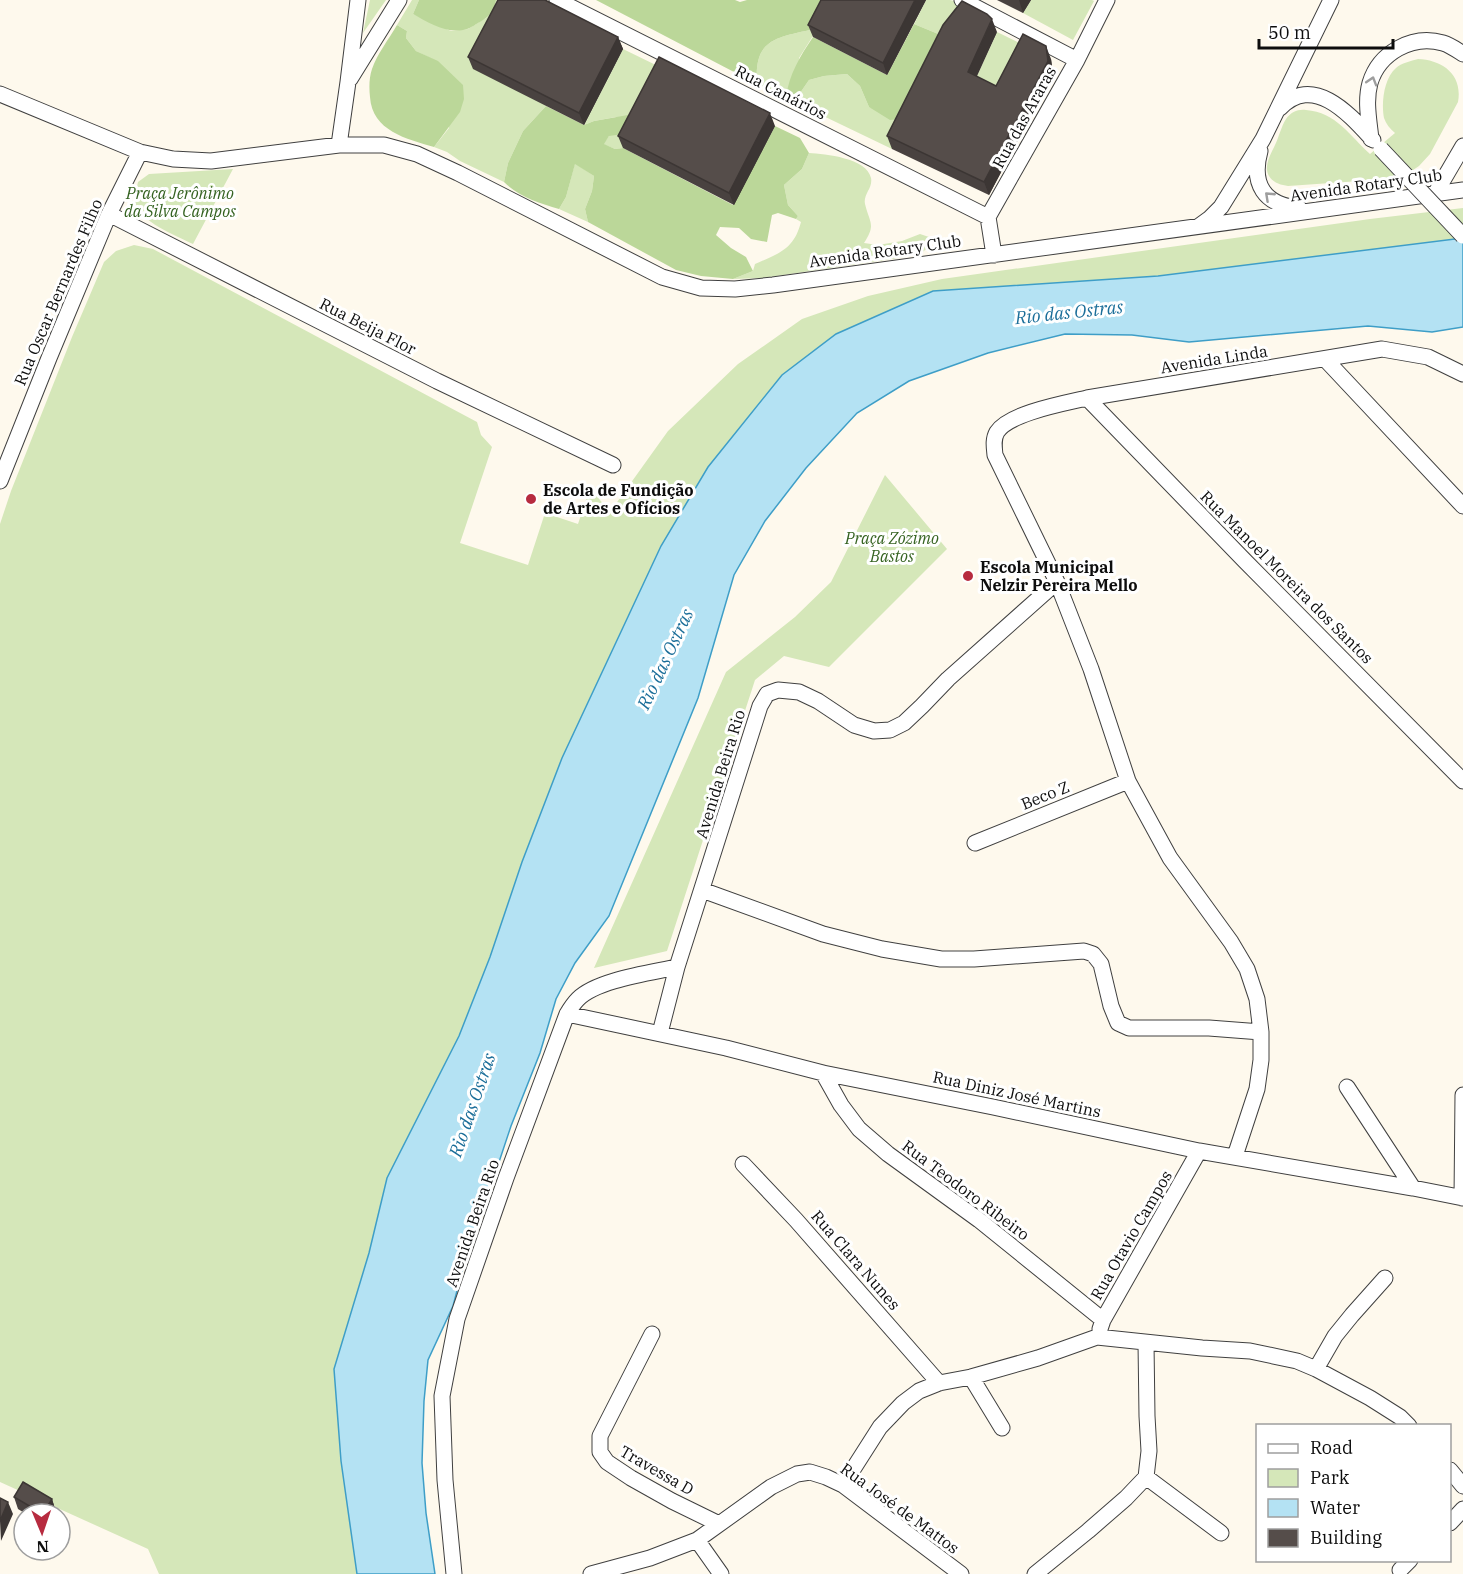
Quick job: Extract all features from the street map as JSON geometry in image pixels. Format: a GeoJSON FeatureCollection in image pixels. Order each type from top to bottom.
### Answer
{"type":"FeatureCollection","features":[{"type":"Feature","properties":{"kind":"street"},"geometry":{"type":"LineString","coordinates":[[339,145],[358,0]]}},
{"type":"Feature","properties":{"kind":"street"},"geometry":{"type":"LineString","coordinates":[[348,82],[399,0]]}},
{"type":"Feature","properties":{"kind":"street","name":"Rua Canários"},"geometry":{"type":"LineString","coordinates":[[557,0],[988,217]]}},
{"type":"Feature","properties":{"kind":"street"},"geometry":{"type":"LineString","coordinates":[[962,0],[1077,60]]}},
{"type":"Feature","properties":{"kind":"street","name":"Rua das Araras"},"geometry":{"type":"LineString","coordinates":[[988,217],[1077,60],[1107,0]]}},
{"type":"Feature","properties":{"kind":"street"},"geometry":{"type":"LineString","coordinates":[[1197,227],[1221,207],[1263,139],[1331,0]]}},
{"type":"Feature","properties":{"kind":"street"},"geometry":{"type":"LineString","coordinates":[[1376,144],[1368,109],[1368,91],[1375,70],[1385,57],[1399,47],[1429,42],[1442,43],[1463,54]]}},
{"type":"Feature","properties":{"kind":"street","name":"Avenida Rotary Club"},"geometry":{"type":"LineString","coordinates":[[0,93],[140,152],[173,159],[211,161],[339,145],[384,145],[417,154],[662,277],[701,288],[735,289],[1463,190]]}},
{"type":"Feature","properties":{"kind":"street"},"geometry":{"type":"LineString","coordinates":[[1275,112],[1287,101],[1298,96],[1324,98],[1335,103],[1347,112],[1463,236]]}},
{"type":"Feature","properties":{"kind":"street"},"geometry":{"type":"LineString","coordinates":[[1263,139],[1256,172],[1264,193],[1283,206],[1324,209]]}},
{"type":"Feature","properties":{"kind":"street","name":"Rua Oscar Bernardes Filho"},"geometry":{"type":"LineString","coordinates":[[0,481],[109,214],[140,152]]}},
{"type":"Feature","properties":{"kind":"street"},"geometry":{"type":"LineString","coordinates":[[1435,194],[1461,155]]}},
{"type":"Feature","properties":{"kind":"street","name":"Rua Beija Flor"},"geometry":{"type":"LineString","coordinates":[[109,214],[437,381],[613,465]]}},
{"type":"Feature","properties":{"kind":"street"},"geometry":{"type":"LineString","coordinates":[[988,217],[994,255]]}},
{"type":"Feature","properties":{"kind":"street","name":"Avenida Linda"},"geometry":{"type":"LineString","coordinates":[[1056,582],[995,455],[994,440],[998,430],[1018,417],[1047,407],[1087,398],[1382,349],[1428,357],[1463,374]]}},
{"type":"Feature","properties":{"kind":"street"},"geometry":{"type":"LineString","coordinates":[[1324,358],[1463,506]]}},
{"type":"Feature","properties":{"kind":"street","name":"Rua Manoel Moreira dos Santos"},"geometry":{"type":"LineString","coordinates":[[1087,398],[1463,781]]}},
{"type":"Feature","properties":{"kind":"street"},"geometry":{"type":"LineString","coordinates":[[1056,582],[1091,669],[1128,781],[1170,858],[1231,942],[1247,969],[1257,999],[1262,1060],[1257,1089],[1235,1156]]}},
{"type":"Feature","properties":{"kind":"street","name":"Avenida Beira Rio"},"geometry":{"type":"LineString","coordinates":[[660,1033],[677,967],[760,706],[767,694],[778,690],[799,692],[818,701],[854,725],[874,731],[890,730],[904,723],[948,679],[1056,582]]}},
{"type":"Feature","properties":{"kind":"street","name":"Beco Z"},"geometry":{"type":"LineString","coordinates":[[975,843],[1128,781]]}},
{"type":"Feature","properties":{"kind":"street"},"geometry":{"type":"LineString","coordinates":[[702,890],[823,934],[882,949],[941,959],[974,959],[1084,951],[1093,954],[1101,964],[1111,1006],[1118,1023],[1129,1028],[1209,1028],[1260,1032]]}},
{"type":"Feature","properties":{"kind":"street","name":"Avenida Beira Rio"},"geometry":{"type":"LineString","coordinates":[[454,1574],[445,1480],[442,1396],[457,1319],[506,1178],[567,1014],[578,999],[592,990],[615,981],[677,967]]}},
{"type":"Feature","properties":{"kind":"street","name":"Rua Diniz José Martins"},"geometry":{"type":"LineString","coordinates":[[567,1014],[726,1047],[823,1074],[1199,1151],[1462,1198]]}},
{"type":"Feature","properties":{"kind":"street","name":"Rua Teodoro Ribeiro"},"geometry":{"type":"LineString","coordinates":[[823,1074],[841,1105],[859,1129],[888,1154],[980,1220],[1103,1320]]}},
{"type":"Feature","properties":{"kind":"street"},"geometry":{"type":"LineString","coordinates":[[1347,1087],[1413,1188]]}},
{"type":"Feature","properties":{"kind":"street"},"geometry":{"type":"LineString","coordinates":[[1462,1198],[1463,1095]]}},
{"type":"Feature","properties":{"kind":"street","name":"Rua Otavio Campos"},"geometry":{"type":"LineString","coordinates":[[1097,1337],[1103,1320],[1199,1151]]}},
{"type":"Feature","properties":{"kind":"street","name":"Rua Clara Nunes"},"geometry":{"type":"LineString","coordinates":[[743,1164],[796,1220],[939,1383]]}},
{"type":"Feature","properties":{"kind":"street"},"geometry":{"type":"LineString","coordinates":[[1316,1369],[1335,1336],[1385,1278]]}},
{"type":"Feature","properties":{"kind":"street","name":"Travessa D"},"geometry":{"type":"LineString","coordinates":[[652,1334],[600,1436],[600,1452],[607,1462],[632,1478],[719,1524]]}},
{"type":"Feature","properties":{"kind":"street"},"geometry":{"type":"LineString","coordinates":[[843,1485],[880,1427],[903,1403],[919,1391],[939,1383],[971,1377],[1038,1358],[1097,1337],[1260,1352],[1297,1361],[1370,1398],[1408,1424]]}},
{"type":"Feature","properties":{"kind":"street"},"geometry":{"type":"LineString","coordinates":[[1035,1574],[1126,1498],[1146,1477],[1149,1451],[1146,1343]]}},
{"type":"Feature","properties":{"kind":"street"},"geometry":{"type":"LineString","coordinates":[[971,1377],[1002,1428]]}},
{"type":"Feature","properties":{"kind":"street","name":"Rua José de Mattos"},"geometry":{"type":"LineString","coordinates":[[591,1574],[650,1558],[697,1540],[771,1486],[797,1474],[810,1472],[843,1485],[961,1574]]}},
{"type":"Feature","properties":{"kind":"street"},"geometry":{"type":"LineString","coordinates":[[1451,1472],[1463,1486]]}},
{"type":"Feature","properties":{"kind":"street"},"geometry":{"type":"LineString","coordinates":[[1146,1477],[1221,1533]]}},
{"type":"Feature","properties":{"kind":"street"},"geometry":{"type":"LineString","coordinates":[[1451,1520],[1463,1509]]}},
{"type":"Feature","properties":{"kind":"street"},"geometry":{"type":"LineString","coordinates":[[697,1540],[721,1574]]}},
{"type":"Feature","properties":{"kind":"green space"},"geometry":{"type":"Polygon","coordinates":[[[370,0],[386,0],[363,33],[370,0]]]}},
{"type":"Feature","properties":{"kind":"green space"},"geometry":{"type":"Polygon","coordinates":[[[412,0],[419,0],[413,14],[451,31],[468,29],[486,18],[495,8],[496,0],[508,0],[546,106],[523,131],[508,163],[504,182],[434,147],[449,128],[438,62],[416,51],[406,38],[407,31],[397,25],[412,0]]]}},
{"type":"Feature","properties":{"kind":"green space"},"geometry":{"type":"Polygon","coordinates":[[[419,0],[496,0],[493,10],[483,20],[469,28],[453,30],[439,27],[413,14],[419,0]]]}},
{"type":"Feature","properties":{"kind":"green space"},"geometry":{"type":"Polygon","coordinates":[[[596,0],[735,0],[740,2],[747,0],[832,0],[810,30],[776,39],[768,44],[759,59],[757,84],[596,0]]]}},
{"type":"Feature","properties":{"kind":"green space"},"geometry":{"type":"Polygon","coordinates":[[[926,0],[950,0],[973,6],[948,38],[914,24],[926,0]]]}},
{"type":"Feature","properties":{"kind":"green space"},"geometry":{"type":"Polygon","coordinates":[[[1031,0],[1094,1],[1073,40],[1023,13],[1031,0]]]}},
{"type":"Feature","properties":{"kind":"green space"},"geometry":{"type":"Polygon","coordinates":[[[914,24],[948,38],[908,118],[890,120],[869,107],[860,86],[847,74],[809,80],[798,96],[786,97],[796,66],[813,37],[887,75],[914,24]]]}},
{"type":"Feature","properties":{"kind":"green space"},"geometry":{"type":"Polygon","coordinates":[[[397,25],[407,31],[406,38],[416,51],[438,61],[463,85],[464,99],[460,112],[434,147],[393,132],[384,126],[372,109],[369,87],[372,69],[397,25]]]}},
{"type":"Feature","properties":{"kind":"green space"},"geometry":{"type":"Polygon","coordinates":[[[810,30],[816,31],[799,58],[798,96],[809,80],[847,74],[860,86],[869,107],[908,118],[892,149],[757,84],[759,59],[768,44],[776,39],[810,30]]]}},
{"type":"Feature","properties":{"kind":"green space"},"geometry":{"type":"Polygon","coordinates":[[[997,32],[1028,47],[1001,99],[973,85],[997,32]]]}},
{"type":"Feature","properties":{"kind":"green space"},"geometry":{"type":"Polygon","coordinates":[[[623,49],[664,69],[623,148],[615,149],[603,144],[609,136],[616,117],[584,125],[623,49]]]}},
{"type":"Feature","properties":{"kind":"green space"},"geometry":{"type":"Polygon","coordinates":[[[1418,59],[1435,62],[1449,70],[1454,76],[1459,92],[1458,102],[1430,154],[1419,166],[1397,177],[1374,180],[1288,186],[1277,183],[1271,178],[1267,172],[1270,156],[1286,119],[1297,111],[1303,110],[1326,115],[1370,154],[1395,133],[1386,122],[1383,112],[1384,91],[1392,72],[1406,62],[1418,59]]]}},
{"type":"Feature","properties":{"kind":"green space"},"geometry":{"type":"Polygon","coordinates":[[[546,106],[584,125],[628,115],[629,125],[623,134],[609,136],[604,144],[615,149],[623,148],[733,205],[775,126],[800,138],[809,153],[802,169],[784,185],[788,205],[798,216],[796,219],[778,213],[772,215],[767,242],[751,239],[739,228],[720,227],[716,235],[746,257],[753,271],[733,279],[701,276],[676,270],[588,222],[585,209],[592,191],[594,176],[575,164],[566,197],[559,209],[523,196],[504,182],[508,163],[523,131],[546,106]]]}},
{"type":"Feature","properties":{"kind":"green space"},"geometry":{"type":"Polygon","coordinates":[[[809,153],[844,158],[868,171],[871,182],[865,197],[865,204],[871,228],[864,243],[878,245],[902,241],[920,234],[932,238],[932,242],[920,253],[910,256],[763,278],[733,279],[753,271],[755,264],[785,249],[794,238],[801,222],[796,219],[798,216],[788,205],[784,185],[802,169],[809,153]]]}},
{"type":"Feature","properties":{"kind":"green space"},"geometry":{"type":"Polygon","coordinates":[[[575,163],[594,176],[592,191],[585,209],[588,222],[559,209],[566,197],[575,163]]]}},
{"type":"Feature","properties":{"kind":"green space","name":"Praça Jerônimo da Silva Campos"},"geometry":{"type":"Polygon","coordinates":[[[233,169],[193,244],[150,222],[135,202],[138,182],[149,174],[233,169]]]}},
{"type":"Feature","properties":{"kind":"green space"},"geometry":{"type":"Polygon","coordinates":[[[1463,208],[1463,238],[1158,276],[933,291],[628,616],[562,758],[459,1036],[387,1178],[369,1253],[341,1461],[357,1574],[159,1574],[148,1549],[72,1515],[72,1502],[44,1502],[0,1482],[0,524],[72,337],[104,262],[116,251],[134,245],[153,249],[477,422],[481,435],[492,447],[460,543],[528,565],[545,513],[578,524],[590,488],[610,512],[668,431],[738,364],[802,319],[868,296],[942,279],[1463,208]]]}},
{"type":"Feature","properties":{"kind":"green space","name":"Praça Zózimo Bastos"},"geometry":{"type":"Polygon","coordinates":[[[885,475],[947,549],[829,667],[784,656],[755,680],[667,951],[594,968],[726,672],[795,617],[831,582],[885,475]]]}},
{"type":"Feature","properties":{"kind":"water","name":"Rio das Ostras"},"geometry":{"type":"Polygon","coordinates":[[[1463,238],[1463,327],[1432,332],[1368,326],[1189,342],[1132,335],[1065,334],[988,353],[909,381],[857,413],[806,468],[765,521],[734,575],[698,698],[609,916],[575,963],[556,999],[540,1053],[511,1126],[462,1272],[453,1306],[428,1360],[422,1463],[426,1513],[435,1574],[357,1574],[341,1461],[334,1369],[369,1253],[387,1178],[459,1036],[562,758],[661,546],[708,467],[782,375],[836,334],[933,291],[1158,276],[1463,238]]]}},
{"type":"Feature","properties":{"kind":"building"},"geometry":{"type":"Polygon","coordinates":[[[498,0],[545,0],[618,37],[579,113],[468,57],[498,0]]]}},
{"type":"Feature","properties":{"kind":"building"},"geometry":{"type":"Polygon","coordinates":[[[821,0],[915,0],[883,63],[808,25],[821,0]]]}},
{"type":"Feature","properties":{"kind":"building"},"geometry":{"type":"Polygon","coordinates":[[[962,1],[992,19],[968,72],[996,86],[1023,34],[1046,46],[1048,61],[984,182],[887,136],[943,25],[962,1]]]}},
{"type":"Feature","properties":{"kind":"building"},"geometry":{"type":"Polygon","coordinates":[[[659,57],[770,113],[729,193],[618,136],[659,57]]]}},
{"type":"Feature","properties":{"kind":"building"},"geometry":{"type":"Polygon","coordinates":[[[23,1482],[52,1499],[50,1502],[23,1502],[14,1497],[23,1482]]]}},
{"type":"Feature","properties":{"kind":"building"},"geometry":{"type":"Polygon","coordinates":[[[0,1498],[8,1502],[0,1521],[0,1498]]]}},
{"type":"Feature","properties":{"kind":"place","name":"Escola de Fundição de Artes e Ofícios"},"geometry":{"type":"Point","coordinates":[531,499]}},
{"type":"Feature","properties":{"kind":"place","name":"Escola Municipal Nelzir Pereira Mello"},"geometry":{"type":"Point","coordinates":[968,576]}}]}
